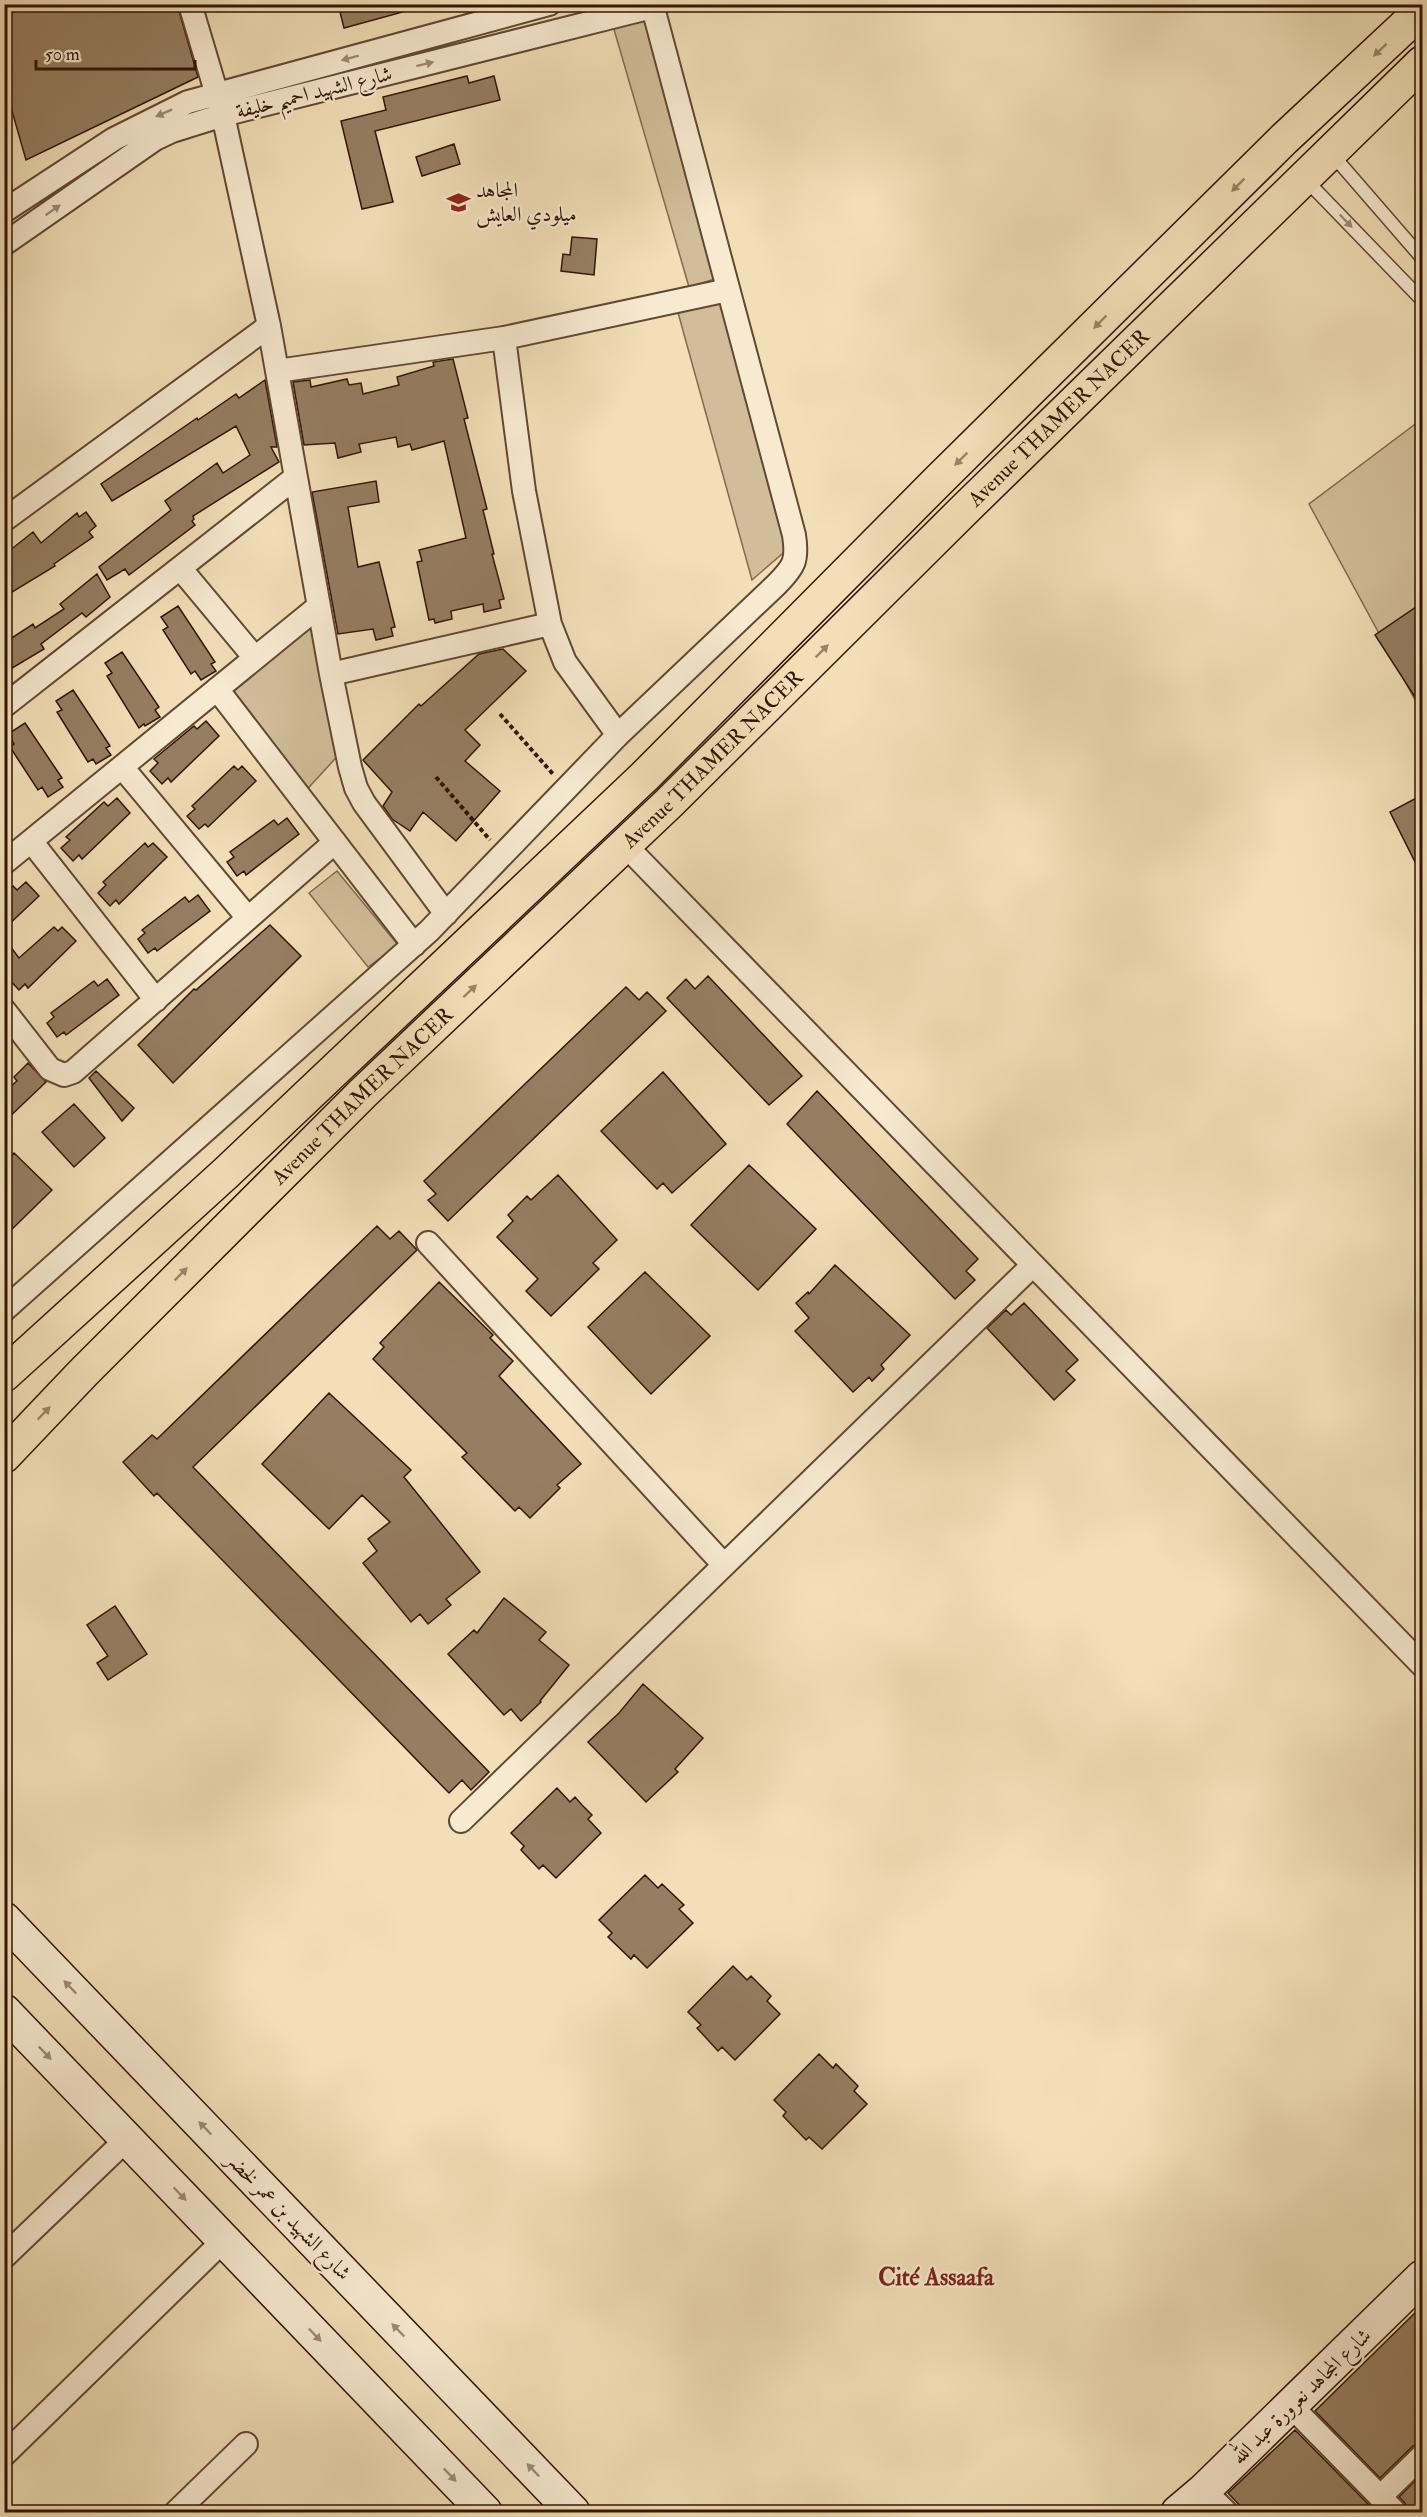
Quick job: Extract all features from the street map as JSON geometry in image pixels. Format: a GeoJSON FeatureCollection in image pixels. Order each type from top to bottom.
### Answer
{"type":"FeatureCollection","features":[{"type":"Feature","properties":{"kind":"highway","name":"Avenue THAMER NACER"},"geometry":{"type":"LineString","coordinates":[[4,1375],[226,1173],[645,776],[938,481],[1242,181],[1422,10]]}},
{"type":"Feature","properties":{"kind":"highway","name":"Avenue THAMER NACER"},"geometry":{"type":"LineString","coordinates":[[4,1456],[91,1364],[354,1101],[625,845],[972,502],[1422,63]]}},
{"type":"Feature","properties":{"kind":"main road","name":"شارع الشهيد بن عمر لخضر"},"geometry":{"type":"LineString","coordinates":[[4,1920],[573,2512]]}},
{"type":"Feature","properties":{"kind":"main road"},"geometry":{"type":"LineString","coordinates":[[9,2026],[127,2139],[485,2512]]}},
{"type":"Feature","properties":{"kind":"main road","name":"شارع المجاهد نعرورة عبد الله"},"geometry":{"type":"LineString","coordinates":[[1178,2512],[1215,2501],[1291,2406],[1422,2277]]}},
{"type":"Feature","properties":{"kind":"street"},"geometry":{"type":"LineString","coordinates":[[190,4],[223,115],[269,326],[318,606],[356,788],[364,803],[446,914]]}},
{"type":"Feature","properties":{"kind":"street","name":"شارع الشهيد احميم خليفة"},"geometry":{"type":"LineString","coordinates":[[4,211],[114,139],[188,102],[549,4]]}},
{"type":"Feature","properties":{"kind":"street"},"geometry":{"type":"LineString","coordinates":[[4,1310],[414,945],[618,735],[776,585],[795,562],[794,535],[652,6]]}},
{"type":"Feature","properties":{"kind":"street","name":"شارع الشهيد احميم خليفة"},"geometry":{"type":"LineString","coordinates":[[4,244],[155,139],[172,131],[223,115],[652,6]]}},
{"type":"Feature","properties":{"kind":"street"},"geometry":{"type":"LineString","coordinates":[[277,371],[504,338],[728,290]]}},
{"type":"Feature","properties":{"kind":"street"},"geometry":{"type":"LineString","coordinates":[[4,520],[269,326]]}},
{"type":"Feature","properties":{"kind":"street"},"geometry":{"type":"LineString","coordinates":[[504,338],[524,491],[550,624],[565,662],[618,735]]}},
{"type":"Feature","properties":{"kind":"street"},"geometry":{"type":"LineString","coordinates":[[4,706],[296,477]]}},
{"type":"Feature","properties":{"kind":"street"},"geometry":{"type":"LineString","coordinates":[[180,568],[255,658]]}},
{"type":"Feature","properties":{"kind":"street"},"geometry":{"type":"LineString","coordinates":[[4,863],[318,606]]}},
{"type":"Feature","properties":{"kind":"street"},"geometry":{"type":"LineString","coordinates":[[331,674],[550,624]]}},
{"type":"Feature","properties":{"kind":"street"},"geometry":{"type":"LineString","coordinates":[[217,689],[414,945]]}},
{"type":"Feature","properties":{"kind":"street"},"geometry":{"type":"LineString","coordinates":[[122,767],[248,918]]}},
{"type":"Feature","properties":{"kind":"street"},"geometry":{"type":"LineString","coordinates":[[31,841],[156,1000]]}},
{"type":"Feature","properties":{"kind":"street"},"geometry":{"type":"LineString","coordinates":[[4,1010],[50,1070],[64,1075],[73,1072],[335,842]]}},
{"type":"Feature","properties":{"kind":"street"},"geometry":{"type":"LineString","coordinates":[[625,845],[1422,1665]]}},
{"type":"Feature","properties":{"kind":"street"},"geometry":{"type":"LineString","coordinates":[[428,1243],[724,1565]]}},
{"type":"Feature","properties":{"kind":"street"},"geometry":{"type":"LineString","coordinates":[[461,1821],[1033,1265]]}},
{"type":"Feature","properties":{"kind":"street"},"geometry":{"type":"LineString","coordinates":[[4,2257],[127,2139]]}},
{"type":"Feature","properties":{"kind":"street"},"geometry":{"type":"LineString","coordinates":[[4,2455],[224,2240]]}},
{"type":"Feature","properties":{"kind":"street"},"geometry":{"type":"LineString","coordinates":[[1291,2406],[1388,2505],[1422,2456]]}},
{"type":"Feature","properties":{"kind":"street"},"geometry":{"type":"LineString","coordinates":[[176,2512],[246,2444]]}},
{"type":"Feature","properties":{"kind":"lane"},"geometry":{"type":"LineString","coordinates":[[1331,153],[1422,258]]}},
{"type":"Feature","properties":{"kind":"lane"},"geometry":{"type":"LineString","coordinates":[[1305,179],[1422,300]]}},
{"type":"Feature","properties":{"kind":"path"},"geometry":{"type":"LineString","coordinates":[[500,714],[565,789]]}},
{"type":"Feature","properties":{"kind":"path"},"geometry":{"type":"LineString","coordinates":[[436,777],[502,855]]}},
{"type":"Feature","properties":{"kind":"shaded area"},"geometry":{"type":"Polygon","coordinates":[[[649,16],[721,277],[689,287],[613,26],[649,16]]]}},
{"type":"Feature","properties":{"kind":"shaded area"},"geometry":{"type":"Polygon","coordinates":[[[721,296],[789,548],[752,580],[677,309],[721,296]]]}},
{"type":"Feature","properties":{"kind":"shaded area"},"geometry":{"type":"Polygon","coordinates":[[[1422,419],[1422,713],[1309,504],[1422,419]]]}},
{"type":"Feature","properties":{"kind":"shaded area"},"geometry":{"type":"Polygon","coordinates":[[[309,621],[344,749],[300,797],[224,691],[309,621]]]}},
{"type":"Feature","properties":{"kind":"shaded area"},"geometry":{"type":"Polygon","coordinates":[[[337,871],[398,945],[368,967],[309,893],[337,871]]]}},
{"type":"Feature","properties":{"kind":"building"},"geometry":{"type":"Polygon","coordinates":[[[4,4],[177,4],[198,77],[26,160],[4,83],[4,4]]]}},
{"type":"Feature","properties":{"kind":"building"},"geometry":{"type":"Polygon","coordinates":[[[338,4],[410,4],[410,10],[344,28],[338,4]]]}},
{"type":"Feature","properties":{"kind":"building"},"geometry":{"type":"Polygon","coordinates":[[[467,76],[469,83],[494,76],[500,100],[375,131],[393,202],[362,209],[341,121],[386,110],[383,97],[467,76]]]}},
{"type":"Feature","properties":{"kind":"building"},"geometry":{"type":"Polygon","coordinates":[[[454,144],[460,164],[422,176],[416,157],[454,144]]]}},
{"type":"Feature","properties":{"kind":"building"},"geometry":{"type":"Polygon","coordinates":[[[572,237],[597,239],[594,275],[561,271],[563,254],[570,255],[572,237]]]}},
{"type":"Feature","properties":{"kind":"building"},"geometry":{"type":"Polygon","coordinates":[[[453,359],[468,418],[464,419],[487,509],[483,510],[504,599],[499,600],[501,608],[484,612],[483,604],[451,611],[452,619],[435,623],[434,619],[429,620],[417,562],[422,561],[419,550],[466,538],[444,441],[412,450],[410,444],[398,447],[396,437],[359,444],[361,452],[338,458],[335,443],[304,445],[293,382],[310,380],[311,387],[347,379],[349,385],[361,383],[363,394],[399,385],[397,377],[434,366],[433,362],[453,359]]]}},
{"type":"Feature","properties":{"kind":"building"},"geometry":{"type":"Polygon","coordinates":[[[265,380],[277,447],[271,447],[279,462],[193,516],[192,521],[195,525],[129,575],[125,569],[107,580],[99,567],[171,510],[165,501],[217,463],[223,473],[250,455],[236,426],[112,501],[101,484],[197,418],[198,420],[236,394],[239,398],[265,380]]]}},
{"type":"Feature","properties":{"kind":"building"},"geometry":{"type":"Polygon","coordinates":[[[376,481],[379,502],[348,507],[358,567],[379,562],[395,627],[391,628],[393,636],[376,640],[373,629],[338,634],[312,492],[376,481]]]}},
{"type":"Feature","properties":{"kind":"building"},"geometry":{"type":"Polygon","coordinates":[[[86,512],[96,526],[89,532],[93,537],[54,564],[55,566],[4,597],[4,555],[33,532],[41,543],[77,513],[79,517],[86,512]]]}},
{"type":"Feature","properties":{"kind":"building"},"geometry":{"type":"Polygon","coordinates":[[[97,574],[110,597],[86,617],[82,613],[41,644],[44,649],[4,673],[4,643],[33,624],[35,628],[64,609],[60,604],[97,574]]]}},
{"type":"Feature","properties":{"kind":"building"},"geometry":{"type":"Polygon","coordinates":[[[1422,603],[1422,708],[1375,635],[1422,603]]]}},
{"type":"Feature","properties":{"kind":"building"},"geometry":{"type":"Polygon","coordinates":[[[178,606],[215,662],[211,664],[216,671],[201,680],[195,671],[191,674],[163,630],[168,627],[161,617],[178,606]]]}},
{"type":"Feature","properties":{"kind":"building"},"geometry":{"type":"Polygon","coordinates":[[[503,649],[526,671],[465,730],[480,745],[465,761],[500,791],[456,841],[423,812],[410,831],[392,819],[383,806],[392,792],[363,760],[419,704],[421,706],[479,654],[503,649]]]}},
{"type":"Feature","properties":{"kind":"building"},"geometry":{"type":"Polygon","coordinates":[[[122,652],[159,707],[155,710],[160,717],[139,728],[107,676],[112,673],[105,663],[122,652]]]}},
{"type":"Feature","properties":{"kind":"building"},"geometry":{"type":"Polygon","coordinates":[[[73,690],[110,746],[106,748],[111,755],[96,764],[93,759],[88,762],[57,712],[62,710],[56,701],[73,690]]]}},
{"type":"Feature","properties":{"kind":"building"},"geometry":{"type":"Polygon","coordinates":[[[206,721],[219,736],[171,782],[168,778],[162,784],[150,771],[158,763],[154,759],[194,726],[197,729],[206,721]]]}},
{"type":"Feature","properties":{"kind":"building"},"geometry":{"type":"Polygon","coordinates":[[[25,723],[62,778],[58,780],[63,787],[48,797],[42,787],[38,790],[10,747],[14,744],[8,734],[25,723]]]}},
{"type":"Feature","properties":{"kind":"building"},"geometry":{"type":"Polygon","coordinates":[[[234,766],[238,770],[242,766],[256,781],[208,827],[205,824],[199,829],[187,816],[195,809],[192,806],[234,766]]]}},
{"type":"Feature","properties":{"kind":"building"},"geometry":{"type":"Polygon","coordinates":[[[1422,795],[1422,876],[1390,812],[1422,795]]]}},
{"type":"Feature","properties":{"kind":"building"},"geometry":{"type":"Polygon","coordinates":[[[117,798],[130,813],[82,859],[79,855],[73,861],[61,848],[70,840],[66,837],[104,802],[108,806],[117,798]]]}},
{"type":"Feature","properties":{"kind":"building"},"geometry":{"type":"Polygon","coordinates":[[[287,818],[299,834],[246,875],[244,871],[237,876],[227,862],[234,857],[230,852],[274,820],[278,825],[287,818]]]}},
{"type":"Feature","properties":{"kind":"building"},"geometry":{"type":"Polygon","coordinates":[[[145,843],[148,847],[153,843],[167,857],[119,904],[116,900],[110,906],[98,893],[106,885],[103,882],[145,843]]]}},
{"type":"Feature","properties":{"kind":"building"},"geometry":{"type":"Polygon","coordinates":[[[26,882],[39,896],[4,929],[4,894],[13,886],[17,890],[26,882]]]}},
{"type":"Feature","properties":{"kind":"building"},"geometry":{"type":"Polygon","coordinates":[[[198,895],[210,911],[157,951],[155,948],[148,953],[138,939],[145,933],[142,930],[185,897],[189,902],[198,895]]]}},
{"type":"Feature","properties":{"kind":"building"},"geometry":{"type":"Polygon","coordinates":[[[270,925],[301,956],[173,1083],[138,1045],[194,989],[196,990],[270,925]]]}},
{"type":"Feature","properties":{"kind":"building"},"geometry":{"type":"Polygon","coordinates":[[[54,927],[58,931],[62,927],[76,941],[28,988],[25,984],[19,990],[4,974],[4,938],[19,958],[54,927]]]}},
{"type":"Feature","properties":{"kind":"building"},"geometry":{"type":"Polygon","coordinates":[[[708,976],[802,1076],[769,1105],[667,998],[686,979],[695,989],[708,976]]]}},
{"type":"Feature","properties":{"kind":"building"},"geometry":{"type":"Polygon","coordinates":[[[107,979],[119,995],[66,1035],[64,1032],[57,1037],[47,1023],[54,1017],[51,1013],[94,981],[98,986],[107,979]]]}},
{"type":"Feature","properties":{"kind":"building"},"geometry":{"type":"Polygon","coordinates":[[[626,987],[639,1000],[647,992],[666,1011],[448,1221],[428,1200],[436,1194],[424,1181],[626,987]]]}},
{"type":"Feature","properties":{"kind":"building"},"geometry":{"type":"Polygon","coordinates":[[[28,1063],[46,1082],[4,1122],[4,1092],[17,1081],[14,1077],[28,1063]]]}},
{"type":"Feature","properties":{"kind":"building"},"geometry":{"type":"Polygon","coordinates":[[[96,1071],[134,1108],[122,1121],[89,1078],[96,1071]]]}},
{"type":"Feature","properties":{"kind":"building"},"geometry":{"type":"Polygon","coordinates":[[[663,1072],[726,1144],[672,1193],[663,1183],[657,1189],[601,1131],[663,1072]]]}},
{"type":"Feature","properties":{"kind":"building"},"geometry":{"type":"Polygon","coordinates":[[[817,1091],[978,1259],[966,1271],[975,1280],[955,1299],[787,1124],[817,1091]]]}},
{"type":"Feature","properties":{"kind":"building"},"geometry":{"type":"Polygon","coordinates":[[[74,1104],[105,1138],[74,1167],[42,1132],[74,1104]]]}},
{"type":"Feature","properties":{"kind":"building"},"geometry":{"type":"Polygon","coordinates":[[[14,1153],[52,1190],[4,1237],[4,1163],[14,1153]]]}},
{"type":"Feature","properties":{"kind":"building"},"geometry":{"type":"Polygon","coordinates":[[[749,1165],[816,1229],[758,1290],[691,1225],[749,1165]]]}},
{"type":"Feature","properties":{"kind":"building"},"geometry":{"type":"Polygon","coordinates":[[[558,1175],[617,1240],[593,1263],[599,1269],[551,1316],[526,1291],[538,1279],[497,1237],[513,1221],[508,1215],[527,1196],[531,1200],[558,1175]]]}},
{"type":"Feature","properties":{"kind":"building"},"geometry":{"type":"Polygon","coordinates":[[[377,1226],[390,1239],[399,1231],[417,1250],[193,1467],[489,1772],[471,1790],[462,1780],[449,1793],[157,1493],[154,1496],[123,1462],[152,1435],[157,1439],[377,1226]]]}},
{"type":"Feature","properties":{"kind":"building"},"geometry":{"type":"Polygon","coordinates":[[[835,1265],[910,1335],[881,1365],[884,1369],[872,1381],[869,1377],[853,1392],[795,1331],[809,1318],[796,1303],[808,1292],[809,1294],[835,1265]]]}},
{"type":"Feature","properties":{"kind":"building"},"geometry":{"type":"Polygon","coordinates":[[[645,1272],[710,1336],[651,1394],[588,1327],[645,1272]]]}},
{"type":"Feature","properties":{"kind":"building"},"geometry":{"type":"Polygon","coordinates":[[[439,1282],[493,1335],[490,1338],[513,1361],[499,1376],[581,1464],[557,1485],[560,1488],[530,1518],[519,1507],[515,1511],[462,1457],[467,1453],[373,1359],[384,1347],[380,1343],[439,1282]]]}},
{"type":"Feature","properties":{"kind":"building"},"geometry":{"type":"Polygon","coordinates":[[[1024,1303],[1078,1360],[1066,1371],[1075,1380],[1054,1400],[987,1328],[1006,1310],[1011,1315],[1024,1303]]]}},
{"type":"Feature","properties":{"kind":"building"},"geometry":{"type":"Polygon","coordinates":[[[329,1393],[411,1470],[404,1477],[480,1572],[446,1599],[451,1605],[428,1624],[420,1614],[411,1622],[363,1563],[377,1551],[368,1539],[390,1522],[362,1495],[329,1529],[262,1464],[329,1393]]]}},
{"type":"Feature","properties":{"kind":"building"},"geometry":{"type":"Polygon","coordinates":[[[504,1598],[546,1632],[539,1640],[569,1665],[541,1702],[521,1721],[511,1709],[504,1715],[448,1654],[474,1630],[477,1633],[504,1598]]]}},
{"type":"Feature","properties":{"kind":"building"},"geometry":{"type":"Polygon","coordinates":[[[115,1606],[147,1654],[108,1680],[97,1663],[108,1656],[87,1625],[115,1606]]]}},
{"type":"Feature","properties":{"kind":"building"},"geometry":{"type":"Polygon","coordinates":[[[643,1684],[703,1738],[675,1769],[678,1772],[646,1802],[588,1742],[619,1713],[643,1684]]]}},
{"type":"Feature","properties":{"kind":"building"},"geometry":{"type":"Polygon","coordinates":[[[557,1788],[570,1802],[575,1797],[592,1815],[588,1819],[601,1833],[556,1878],[543,1865],[539,1869],[521,1850],[524,1846],[511,1833],[557,1788]]]}},
{"type":"Feature","properties":{"kind":"building"},"geometry":{"type":"Polygon","coordinates":[[[645,1875],[658,1888],[662,1884],[684,1905],[679,1909],[693,1923],[647,1968],[634,1955],[631,1959],[608,1937],[612,1933],[599,1920],[645,1875]]]}},
{"type":"Feature","properties":{"kind":"building"},"geometry":{"type":"Polygon","coordinates":[[[733,1966],[747,1980],[751,1976],[771,1996],[767,2001],[780,2014],[735,2060],[722,2047],[718,2051],[697,2028],[701,2025],[688,2012],[733,1966]]]}},
{"type":"Feature","properties":{"kind":"building"},"geometry":{"type":"Polygon","coordinates":[[[819,2054],[833,2068],[836,2064],[858,2086],[854,2091],[867,2104],[822,2149],[809,2137],[806,2140],[783,2116],[786,2112],[774,2100],[819,2054]]]}},
{"type":"Feature","properties":{"kind":"building"},"geometry":{"type":"Polygon","coordinates":[[[1422,2306],[1422,2443],[1413,2446],[1380,2478],[1315,2411],[1422,2306]]]}},
{"type":"Feature","properties":{"kind":"building"},"geometry":{"type":"Polygon","coordinates":[[[1295,2430],[1377,2512],[1246,2512],[1228,2493],[1295,2430]]]}},
{"type":"Feature","properties":{"kind":"building"},"geometry":{"type":"Polygon","coordinates":[[[1422,2474],[1422,2512],[1408,2512],[1405,2503],[1399,2497],[1422,2474]]]}},
{"type":"Feature","properties":{"kind":"place","name":"المجاهد ميلودي العايش"},"geometry":{"type":"Point","coordinates":[458,202]}},
{"type":"Feature","properties":{"kind":"district","name":"Cité Assaafa"},"geometry":{"type":"Point","coordinates":[936,2277]}}]}
